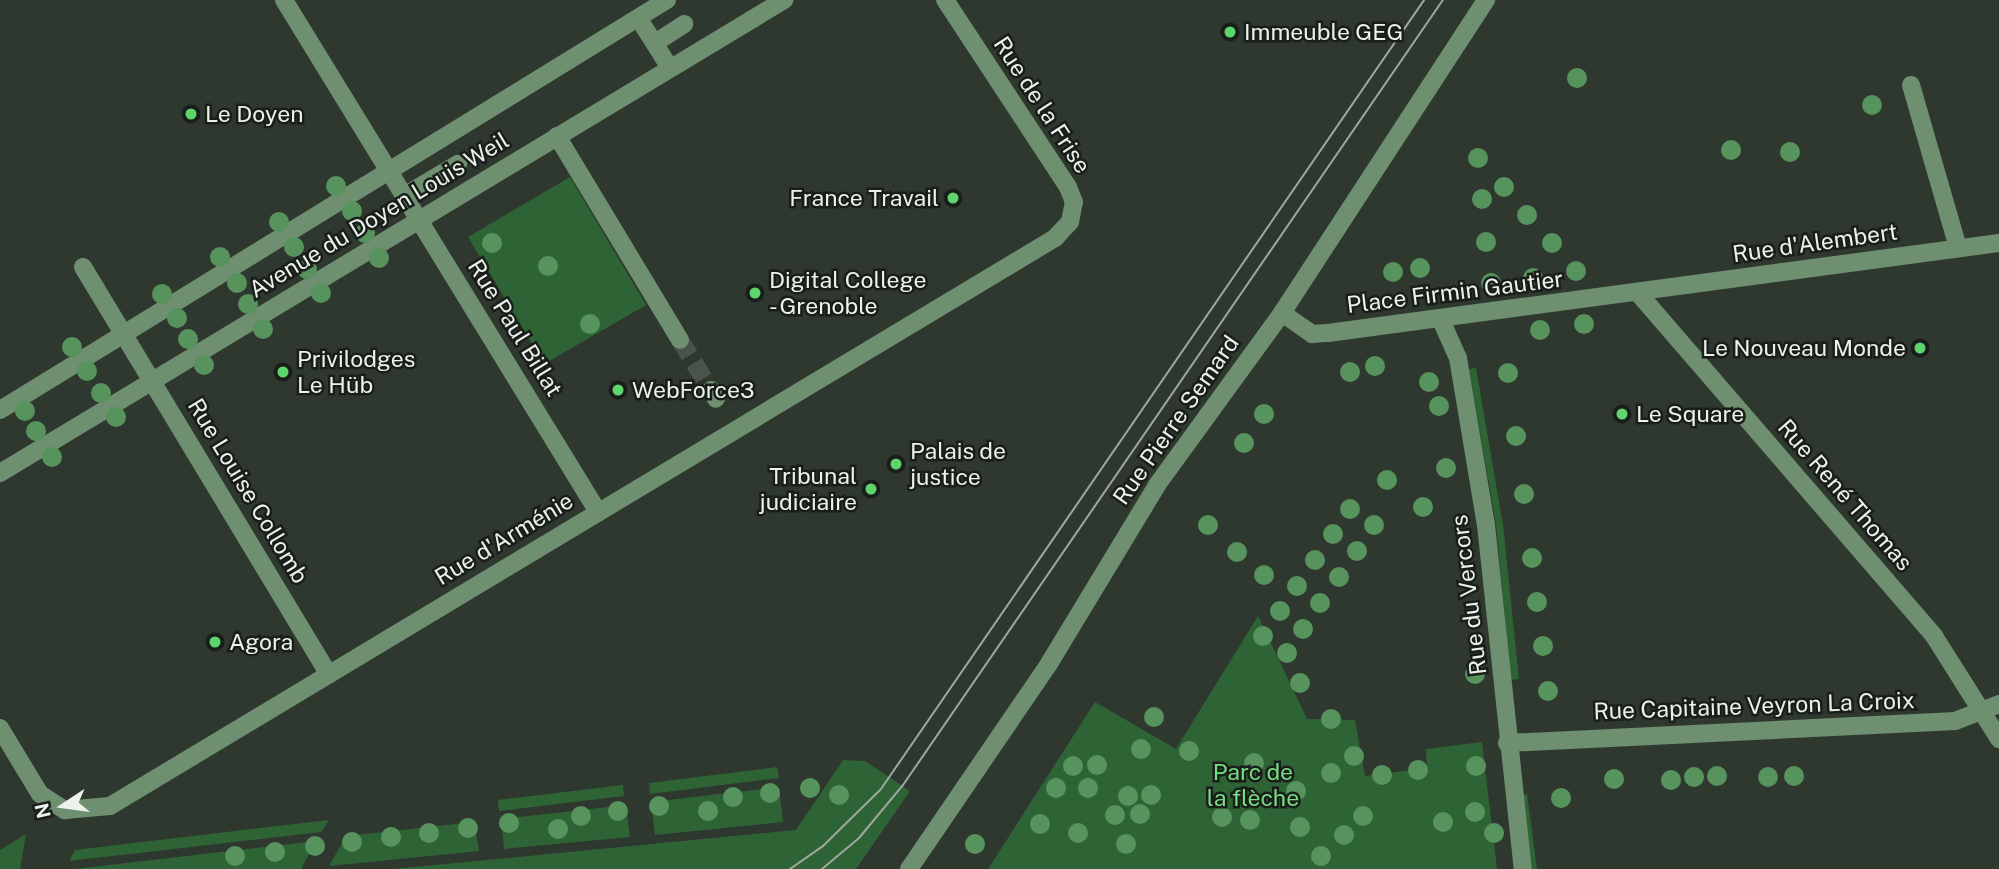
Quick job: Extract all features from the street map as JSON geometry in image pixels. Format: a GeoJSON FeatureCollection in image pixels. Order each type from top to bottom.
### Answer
{"type":"FeatureCollection","features":[{"type":"Feature","properties":{"kind":"street","name":"Rue Paul Billat"},"geometry":{"type":"LineString","coordinates":[[284,0],[598,512]]}},
{"type":"Feature","properties":{"kind":"street","name":"Avenue du Doyen Louis Weil"},"geometry":{"type":"LineString","coordinates":[[0,410],[667,0]]}},
{"type":"Feature","properties":{"kind":"street","name":"Avenue du Doyen Louis Weil"},"geometry":{"type":"LineString","coordinates":[[0,472],[784,0]]}},
{"type":"Feature","properties":{"kind":"street","name":"Rue de la Frise"},"geometry":{"type":"LineString","coordinates":[[945,0],[1068,187],[1074,202],[1070,222],[1055,238]]}},
{"type":"Feature","properties":{"kind":"street","name":"Rue Pierre Semard"},"geometry":{"type":"LineString","coordinates":[[909,869],[1050,662],[1157,485],[1282,313],[1486,0]]}},
{"type":"Feature","properties":{"kind":"street"},"geometry":{"type":"LineString","coordinates":[[639,19],[670,68]]}},
{"type":"Feature","properties":{"kind":"street"},"geometry":{"type":"LineString","coordinates":[[654,43],[684,24]]}},
{"type":"Feature","properties":{"kind":"street"},"geometry":{"type":"LineString","coordinates":[[1911,85],[1958,248]]}},
{"type":"Feature","properties":{"kind":"street"},"geometry":{"type":"LineString","coordinates":[[557,136],[680,340]]}},
{"type":"Feature","properties":{"kind":"street"},"geometry":{"type":"LineString","coordinates":[[404,196],[458,164]]}},
{"type":"Feature","properties":{"kind":"street","name":"Rue d'Arménie"},"geometry":{"type":"LineString","coordinates":[[0,728],[40,794],[65,810],[87,811],[110,806],[1055,238]]}},
{"type":"Feature","properties":{"kind":"street","name":"Rue d'Alembert"},"geometry":{"type":"LineString","coordinates":[[1639,294],[1999,243]]}},
{"type":"Feature","properties":{"kind":"street","name":"Rue Louise Collomb"},"geometry":{"type":"LineString","coordinates":[[83,267],[329,675]]}},
{"type":"Feature","properties":{"kind":"street","name":"Place Firmin Gautier"},"geometry":{"type":"LineString","coordinates":[[1282,313],[1312,334],[1639,294]]}},
{"type":"Feature","properties":{"kind":"street","name":"Rue René Thomas"},"geometry":{"type":"LineString","coordinates":[[1639,294],[1934,636],[1999,739]]}},
{"type":"Feature","properties":{"kind":"street","name":"Rue du Vercors"},"geometry":{"type":"LineString","coordinates":[[1441,320],[1458,358],[1486,526],[1507,743],[1523,869]]}},
{"type":"Feature","properties":{"kind":"street","name":"Rue Capitaine Veyron La Croix"},"geometry":{"type":"LineString","coordinates":[[1507,743],[1955,722],[1999,704]]}},
{"type":"Feature","properties":{"kind":"green space"},"geometry":{"type":"Polygon","coordinates":[[[570,177],[646,305],[544,364],[468,237],[570,177]]]}},
{"type":"Feature","properties":{"kind":"green space"},"geometry":{"type":"Polygon","coordinates":[[[1476,368],[1503,525],[1519,679],[1511,680],[1496,525],[1469,369],[1476,368]]]}},
{"type":"Feature","properties":{"kind":"green space","name":"Parc de la flèche"},"geometry":{"type":"Polygon","coordinates":[[[1258,616],[1307,719],[1355,720],[1365,776],[1427,768],[1426,749],[1482,742],[1497,869],[988,869],[1095,702],[1176,749],[1258,616]]]}},
{"type":"Feature","properties":{"kind":"green space"},"geometry":{"type":"Polygon","coordinates":[[[843,760],[865,761],[910,791],[856,869],[394,869],[796,830],[843,760]]]}},
{"type":"Feature","properties":{"kind":"green space"},"geometry":{"type":"Polygon","coordinates":[[[777,767],[779,778],[650,794],[649,783],[777,767]]]}},
{"type":"Feature","properties":{"kind":"green space"},"geometry":{"type":"Polygon","coordinates":[[[623,785],[624,796],[499,811],[498,800],[623,785]]]}},
{"type":"Feature","properties":{"kind":"green space"},"geometry":{"type":"Polygon","coordinates":[[[779,787],[783,822],[655,835],[651,802],[779,787]]]}},
{"type":"Feature","properties":{"kind":"green space"},"geometry":{"type":"Polygon","coordinates":[[[1527,794],[1537,869],[1530,869],[1520,795],[1527,794]]]}},
{"type":"Feature","properties":{"kind":"green space"},"geometry":{"type":"Polygon","coordinates":[[[626,805],[630,837],[504,849],[501,819],[626,805]]]}},
{"type":"Feature","properties":{"kind":"green space"},"geometry":{"type":"Polygon","coordinates":[[[329,820],[321,832],[69,861],[75,850],[329,820]]]}},
{"type":"Feature","properties":{"kind":"green space"},"geometry":{"type":"Polygon","coordinates":[[[474,822],[479,851],[329,866],[346,836],[474,822]]]}},
{"type":"Feature","properties":{"kind":"green space"},"geometry":{"type":"Polygon","coordinates":[[[26,834],[20,869],[0,869],[0,850],[26,834]]]}},
{"type":"Feature","properties":{"kind":"green space"},"geometry":{"type":"Polygon","coordinates":[[[316,841],[301,869],[74,869],[316,841]]]}},
{"type":"Feature","properties":{"kind":"tunnel"},"geometry":{"type":"LineString","coordinates":[[680,340],[711,390]]}},
{"type":"Feature","properties":{"kind":"tram line"},"geometry":{"type":"LineString","coordinates":[[790,869],[823,846],[881,789],[1424,0]]}},
{"type":"Feature","properties":{"kind":"tram line"},"geometry":{"type":"LineString","coordinates":[[822,869],[859,838],[903,785],[1443,0]]}},
{"type":"Feature","properties":{"kind":"place","name":"Immeuble GEG"},"geometry":{"type":"Point","coordinates":[1230,32]}},
{"type":"Feature","properties":{"kind":"place","name":"Le Doyen"},"geometry":{"type":"Point","coordinates":[191,114]}},
{"type":"Feature","properties":{"kind":"place","name":"France Travail"},"geometry":{"type":"Point","coordinates":[953,198]}},
{"type":"Feature","properties":{"kind":"place","name":"Digital College - Grenoble"},"geometry":{"type":"Point","coordinates":[755,293]}},
{"type":"Feature","properties":{"kind":"place","name":"Le Nouveau Monde"},"geometry":{"type":"Point","coordinates":[1920,348]}},
{"type":"Feature","properties":{"kind":"place","name":"Privilodges Le Hüb"},"geometry":{"type":"Point","coordinates":[283,372]}},
{"type":"Feature","properties":{"kind":"place","name":"WebForce3"},"geometry":{"type":"Point","coordinates":[618,390]}},
{"type":"Feature","properties":{"kind":"place","name":"Le Square"},"geometry":{"type":"Point","coordinates":[1622,414]}},
{"type":"Feature","properties":{"kind":"place","name":"Palais de justice"},"geometry":{"type":"Point","coordinates":[896,464]}},
{"type":"Feature","properties":{"kind":"place","name":"Tribunal judiciaire"},"geometry":{"type":"Point","coordinates":[871,489]}},
{"type":"Feature","properties":{"kind":"place","name":"Agora"},"geometry":{"type":"Point","coordinates":[215,642]}}]}
